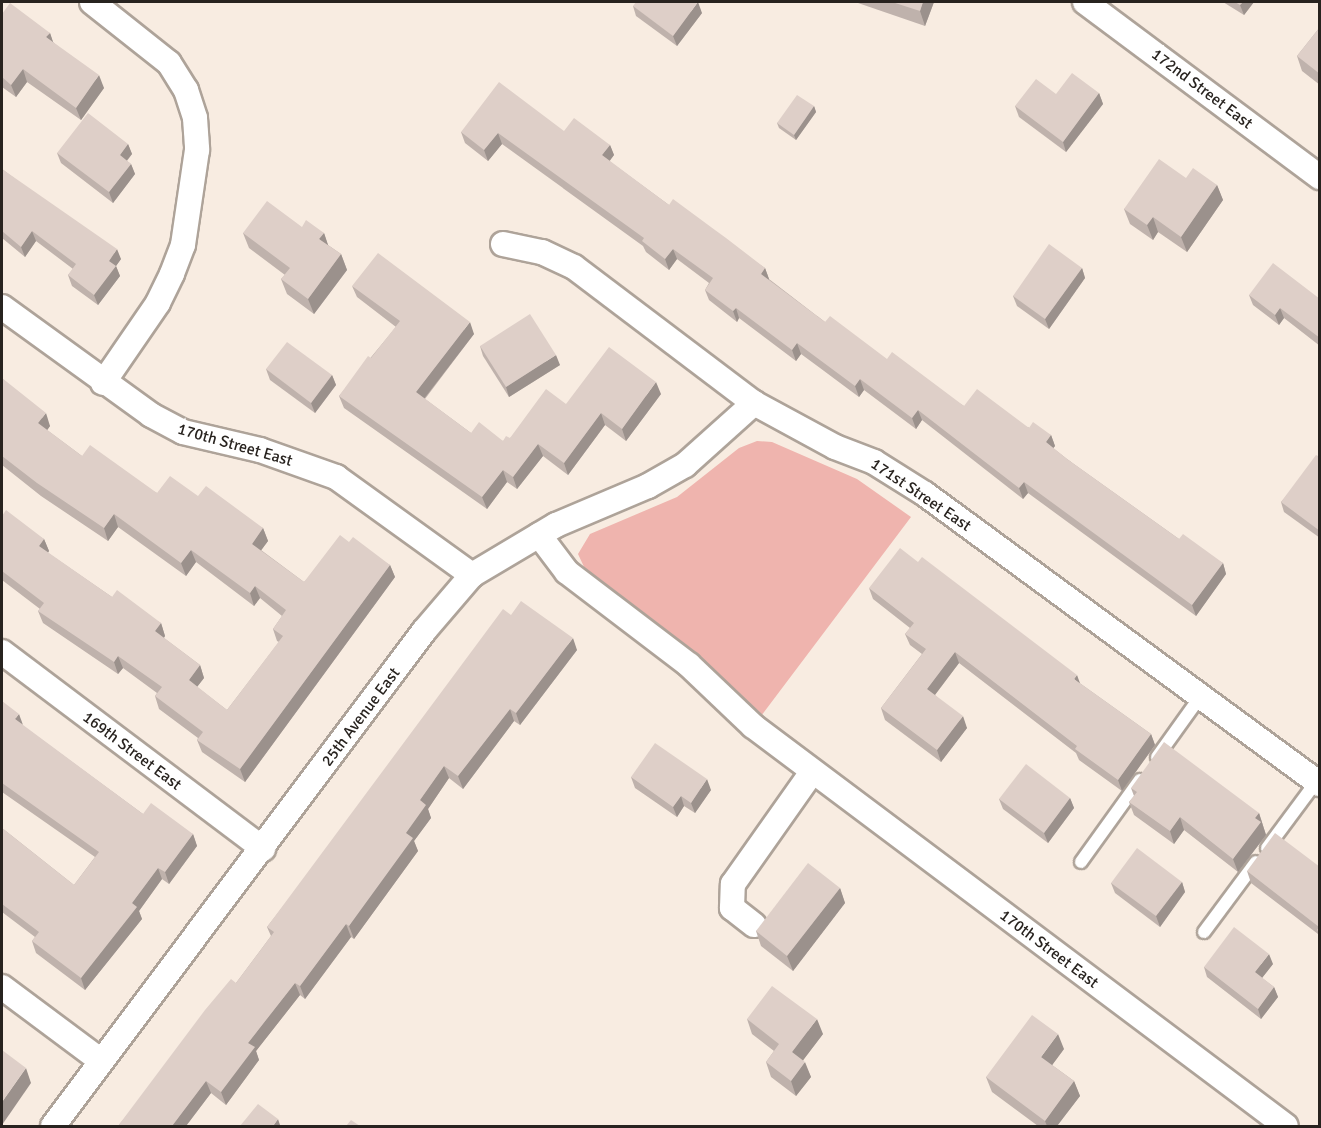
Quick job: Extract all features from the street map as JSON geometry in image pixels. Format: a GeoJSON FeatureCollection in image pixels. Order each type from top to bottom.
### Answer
{"type":"FeatureCollection","features":[{"type":"Feature","properties":{"kind":"street"},"geometry":{"type":"LineString","coordinates":[[92,2],[155,49],[186,90],[195,118],[197,150],[183,245],[158,303],[103,383]]}},
{"type":"Feature","properties":{"kind":"street","name":"172nd Street East"},"geometry":{"type":"LineString","coordinates":[[1085,2],[1320,177]]}},
{"type":"Feature","properties":{"kind":"street","name":"171st Street East"},"geometry":{"type":"LineString","coordinates":[[502,244],[542,252],[574,267],[754,403],[835,447],[874,462],[925,494],[1318,783]]}},
{"type":"Feature","properties":{"kind":"street","name":"170th Street East"},"geometry":{"type":"LineString","coordinates":[[2,307],[103,383],[183,432],[260,450],[336,477],[472,575]]}},
{"type":"Feature","properties":{"kind":"street","name":"25th Avenue East"},"geometry":{"type":"LineString","coordinates":[[53,1126],[100,1060],[263,849],[424,631],[472,575],[539,535],[686,465],[754,403]]}},
{"type":"Feature","properties":{"kind":"street","name":"170th Street East"},"geometry":{"type":"LineString","coordinates":[[539,535],[567,572],[689,665],[753,726],[1286,1126]]}},
{"type":"Feature","properties":{"kind":"street","name":"169th Street East"},"geometry":{"type":"LineString","coordinates":[[2,652],[263,849]]}},
{"type":"Feature","properties":{"kind":"street"},"geometry":{"type":"LineString","coordinates":[[754,925],[732,908],[733,884],[812,772]]}},
{"type":"Feature","properties":{"kind":"street"},"geometry":{"type":"LineString","coordinates":[[2,987],[100,1060]]}},
{"type":"Feature","properties":{"kind":"lane"},"geometry":{"type":"LineString","coordinates":[[1081,862],[1200,696]]}},
{"type":"Feature","properties":{"kind":"lane"},"geometry":{"type":"LineString","coordinates":[[1204,932],[1318,783]]}},
{"type":"Feature","properties":{"kind":"shaded area"},"geometry":{"type":"Polygon","coordinates":[[[757,441],[772,442],[857,479],[911,517],[761,716],[696,655],[585,569],[578,554],[590,534],[677,497],[739,448],[757,441]]]}},
{"type":"Feature","properties":{"kind":"building"},"geometry":{"type":"Polygon","coordinates":[[[636,2],[698,2],[673,36],[633,6],[636,2]]]}},
{"type":"Feature","properties":{"kind":"building"},"geometry":{"type":"Polygon","coordinates":[[[892,2],[923,2],[920,11],[892,2]]]}},
{"type":"Feature","properties":{"kind":"building"},"geometry":{"type":"Polygon","coordinates":[[[10,3],[50,33],[46,37],[99,75],[76,108],[23,69],[11,85],[2,77],[2,14],[10,3]]]}},
{"type":"Feature","properties":{"kind":"building"},"geometry":{"type":"Polygon","coordinates":[[[1320,27],[1320,74],[1297,56],[1320,27]]]}},
{"type":"Feature","properties":{"kind":"building"},"geometry":{"type":"Polygon","coordinates":[[[1072,73],[1099,93],[1063,142],[1015,106],[1036,79],[1056,94],[1072,73]]]}},
{"type":"Feature","properties":{"kind":"building"},"geometry":{"type":"Polygon","coordinates":[[[499,82],[564,131],[574,118],[610,145],[602,155],[669,205],[673,199],[726,238],[765,268],[761,274],[825,322],[830,316],[887,359],[892,352],[964,406],[977,389],[1029,428],[1033,422],[1051,435],[1046,442],[1067,459],[1179,539],[1183,534],[1223,563],[1192,605],[1024,482],[1019,488],[918,410],[912,418],[860,379],[855,386],[797,343],[792,350],[736,308],[733,311],[705,290],[713,278],[673,249],[665,259],[642,241],[644,238],[498,133],[484,150],[461,132],[499,82]]]}},
{"type":"Feature","properties":{"kind":"building"},"geometry":{"type":"Polygon","coordinates":[[[797,95],[814,106],[794,135],[777,123],[797,95]]]}},
{"type":"Feature","properties":{"kind":"building"},"geometry":{"type":"Polygon","coordinates":[[[88,113],[128,144],[120,155],[131,164],[109,192],[57,153],[88,113]]]}},
{"type":"Feature","properties":{"kind":"building"},"geometry":{"type":"Polygon","coordinates":[[[1159,159],[1186,178],[1193,168],[1217,185],[1181,237],[1153,217],[1147,225],[1124,209],[1159,159]]]}},
{"type":"Feature","properties":{"kind":"building"},"geometry":{"type":"Polygon","coordinates":[[[2,169],[117,249],[109,261],[116,266],[94,295],[68,275],[76,264],[32,231],[21,247],[2,231],[2,169]]]}},
{"type":"Feature","properties":{"kind":"building"},"geometry":{"type":"Polygon","coordinates":[[[267,201],[302,227],[306,220],[324,233],[319,239],[341,254],[308,299],[281,279],[290,268],[243,233],[267,201]]]}},
{"type":"Feature","properties":{"kind":"building"},"geometry":{"type":"Polygon","coordinates":[[[1049,244],[1082,268],[1045,319],[1013,296],[1049,244]]]}},
{"type":"Feature","properties":{"kind":"building"},"geometry":{"type":"Polygon","coordinates":[[[378,253],[470,322],[416,392],[471,433],[479,422],[503,441],[506,436],[510,438],[546,389],[566,404],[609,347],[656,382],[622,429],[601,413],[564,463],[538,444],[513,477],[503,470],[482,497],[339,396],[368,356],[371,358],[400,321],[352,286],[378,253]]]}},
{"type":"Feature","properties":{"kind":"building"},"geometry":{"type":"Polygon","coordinates":[[[1273,263],[1320,299],[1320,338],[1280,308],[1275,315],[1249,295],[1273,263]]]}},
{"type":"Feature","properties":{"kind":"building"},"geometry":{"type":"Polygon","coordinates":[[[530,314],[556,355],[506,387],[480,346],[530,314]]]}},
{"type":"Feature","properties":{"kind":"building"},"geometry":{"type":"Polygon","coordinates":[[[287,342],[332,375],[311,403],[266,369],[287,342]]]}},
{"type":"Feature","properties":{"kind":"building"},"geometry":{"type":"Polygon","coordinates":[[[2,378],[46,413],[38,423],[82,456],[90,445],[157,493],[170,476],[198,496],[206,486],[263,528],[252,544],[304,582],[340,535],[349,542],[353,537],[390,565],[240,769],[197,740],[203,732],[155,696],[162,687],[118,656],[114,662],[38,611],[44,603],[2,571],[2,516],[6,510],[44,539],[39,546],[112,597],[117,590],[161,623],[155,631],[200,665],[189,680],[227,710],[283,636],[273,629],[286,610],[255,586],[250,593],[191,550],[181,563],[114,514],[104,528],[37,483],[2,456],[2,378]]]}},
{"type":"Feature","properties":{"kind":"building"},"geometry":{"type":"Polygon","coordinates":[[[1316,455],[1320,457],[1320,531],[1281,502],[1316,455]]]}},
{"type":"Feature","properties":{"kind":"building"},"geometry":{"type":"Polygon","coordinates":[[[900,548],[918,562],[922,557],[1077,675],[1074,679],[1151,734],[1118,780],[1075,749],[1077,746],[955,652],[927,689],[963,716],[937,750],[881,708],[926,649],[905,634],[914,623],[869,588],[900,548]]]}},
{"type":"Feature","properties":{"kind":"building"},"geometry":{"type":"Polygon","coordinates":[[[521,601],[573,638],[516,713],[510,709],[458,776],[444,766],[420,800],[426,805],[406,833],[413,838],[349,926],[346,924],[300,986],[295,983],[248,1043],[255,1047],[221,1092],[206,1081],[172,1126],[118,1126],[205,1010],[231,979],[236,983],[274,932],[267,927],[503,609],[511,615],[521,601]]]}},
{"type":"Feature","properties":{"kind":"building"},"geometry":{"type":"Polygon","coordinates":[[[2,701],[19,714],[15,719],[143,814],[151,803],[193,834],[165,872],[158,868],[132,903],[137,907],[81,978],[32,941],[39,932],[2,904],[2,828],[74,885],[99,852],[2,783],[2,701]]]}},
{"type":"Feature","properties":{"kind":"building"},"geometry":{"type":"Polygon","coordinates":[[[1164,742],[1259,813],[1255,818],[1261,822],[1233,859],[1180,817],[1170,831],[1129,802],[1137,792],[1131,788],[1164,742]]]}},
{"type":"Feature","properties":{"kind":"building"},"geometry":{"type":"Polygon","coordinates":[[[655,743],[707,779],[691,803],[681,796],[673,807],[631,777],[655,743]]]}},
{"type":"Feature","properties":{"kind":"building"},"geometry":{"type":"Polygon","coordinates":[[[1026,764],[1070,798],[1044,833],[999,799],[1026,764]]]}},
{"type":"Feature","properties":{"kind":"building"},"geometry":{"type":"Polygon","coordinates":[[[1275,833],[1320,867],[1320,933],[1317,930],[1319,927],[1247,871],[1275,833]]]}},
{"type":"Feature","properties":{"kind":"building"},"geometry":{"type":"Polygon","coordinates":[[[1137,848],[1182,882],[1156,916],[1111,883],[1137,848]]]}},
{"type":"Feature","properties":{"kind":"building"},"geometry":{"type":"Polygon","coordinates":[[[808,863],[840,888],[787,956],[756,931],[808,863]]]}},
{"type":"Feature","properties":{"kind":"building"},"geometry":{"type":"Polygon","coordinates":[[[1234,927],[1269,954],[1255,972],[1274,987],[1258,1009],[1204,967],[1234,927]]]}},
{"type":"Feature","properties":{"kind":"building"},"geometry":{"type":"Polygon","coordinates":[[[772,986],[817,1019],[792,1052],[805,1062],[791,1081],[766,1062],[779,1044],[747,1019],[772,986]]]}},
{"type":"Feature","properties":{"kind":"building"},"geometry":{"type":"Polygon","coordinates":[[[1032,1015],[1058,1034],[1041,1057],[1074,1081],[1045,1121],[986,1077],[1032,1015]]]}},
{"type":"Feature","properties":{"kind":"building"},"geometry":{"type":"Polygon","coordinates":[[[2,1050],[26,1068],[2,1102],[2,1050]]]}},
{"type":"Feature","properties":{"kind":"building"},"geometry":{"type":"Polygon","coordinates":[[[258,1104],[278,1119],[273,1126],[240,1126],[258,1104]]]}},
{"type":"Feature","properties":{"kind":"building"},"geometry":{"type":"Polygon","coordinates":[[[351,1120],[360,1126],[346,1126],[351,1120]]]}}]}
